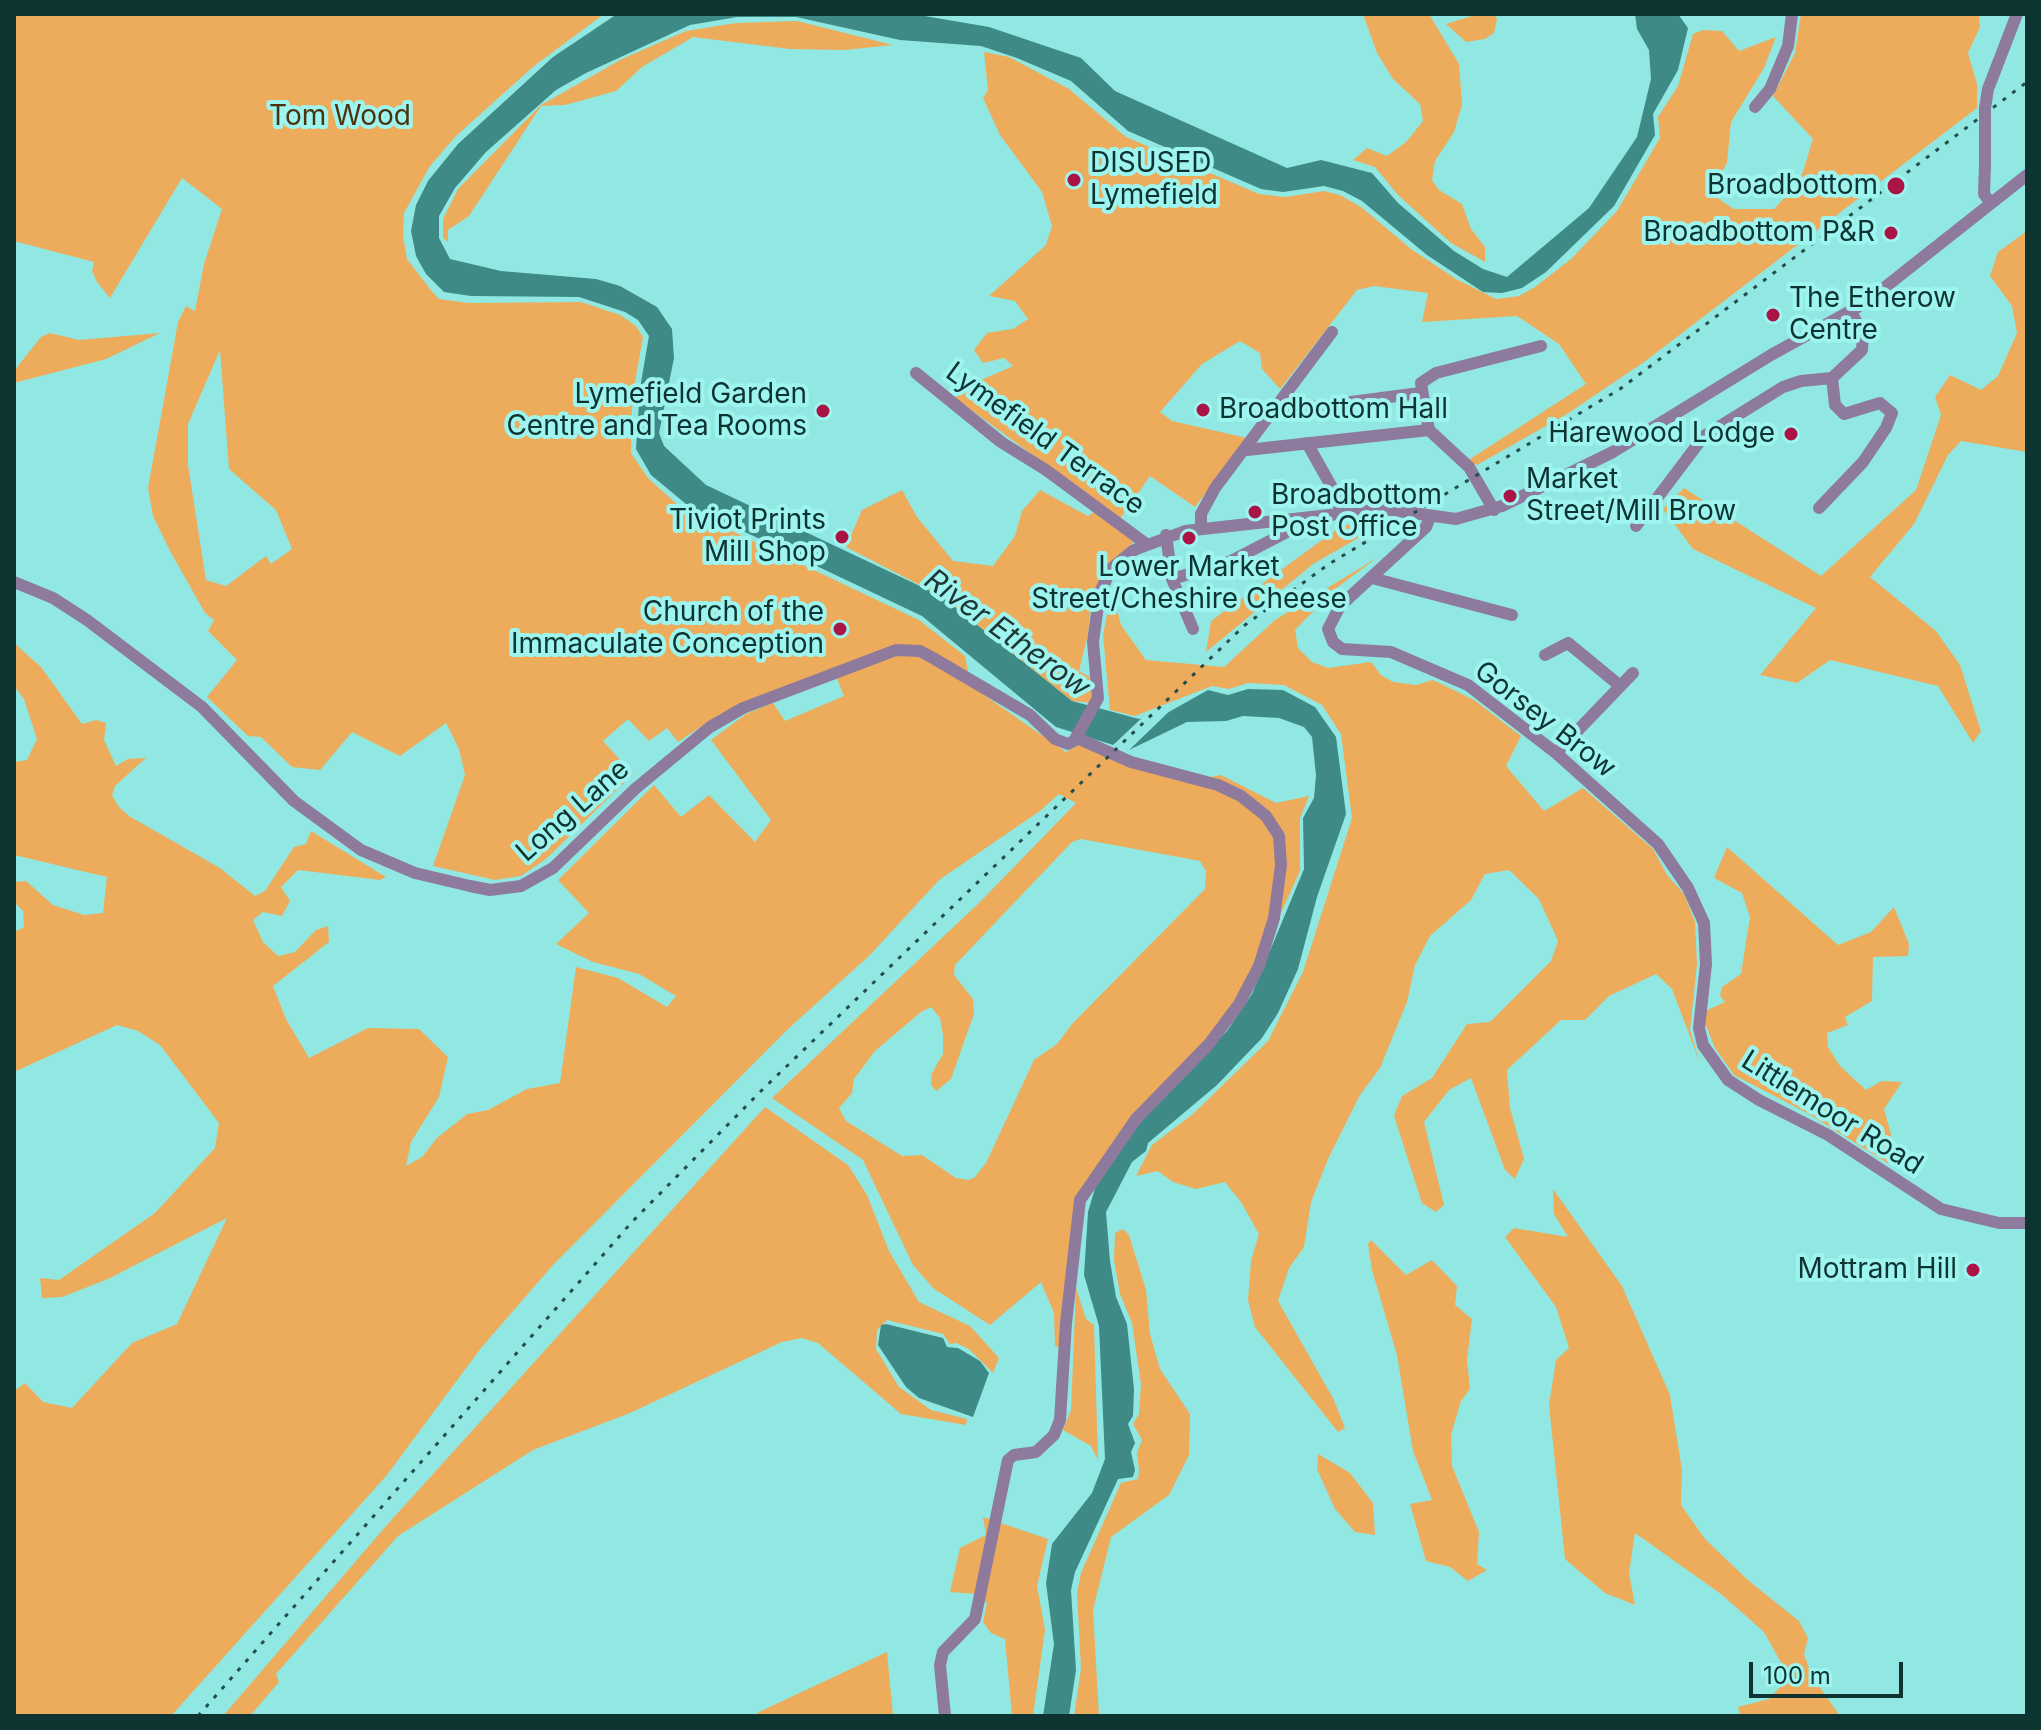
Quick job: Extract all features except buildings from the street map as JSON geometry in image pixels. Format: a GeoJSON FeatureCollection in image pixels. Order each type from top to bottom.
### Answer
{"type":"FeatureCollection","features":[{"type":"Feature","properties":{"kind":"street"},"geometry":{"type":"LineString","coordinates":[[1755,107],[1770,89],[1788,46],[1792,14]]}},
{"type":"Feature","properties":{"kind":"street"},"geometry":{"type":"LineString","coordinates":[[1990,202],[1984,194],[1985,108],[1988,89],[2017,14]]}},
{"type":"Feature","properties":{"kind":"street"},"geometry":{"type":"LineString","coordinates":[[945,1716],[940,1665],[943,1652],[974,1628],[1008,1460],[1014,1455],[1036,1452],[1054,1435],[1060,1420],[1080,1200],[1136,1119],[1209,1044],[1239,1004],[1259,966],[1274,918],[1281,865],[1279,836],[1266,816],[1241,796],[1218,785],[1131,762],[1078,736],[1097,701],[1093,641],[1100,592],[1112,568],[1145,543],[1166,535],[1201,529],[1394,509],[1456,519],[1494,510],[1613,452],[1771,355],[1851,312],[1900,278],[2027,175]]}},
{"type":"Feature","properties":{"kind":"street"},"geometry":{"type":"LineString","coordinates":[[1636,526],[1704,436],[1783,387],[1801,381],[1832,378],[1862,350],[1865,341],[1851,312]]}},
{"type":"Feature","properties":{"kind":"street"},"geometry":{"type":"LineString","coordinates":[[1201,529],[1201,514],[1215,488],[1247,450],[1332,332]]}},
{"type":"Feature","properties":{"kind":"street"},"geometry":{"type":"LineString","coordinates":[[1494,510],[1469,467],[1429,430],[1420,393],[1424,379],[1436,373],[1541,346]]}},
{"type":"Feature","properties":{"kind":"street","name":"Lymefield Terrace"},"geometry":{"type":"LineString","coordinates":[[916,373],[1001,442],[1046,470],[1145,543]]}},
{"type":"Feature","properties":{"kind":"street"},"geometry":{"type":"LineString","coordinates":[[1819,508],[1863,462],[1886,428],[1892,413],[1880,403],[1844,414],[1835,405],[1832,378]]}},
{"type":"Feature","properties":{"kind":"street"},"geometry":{"type":"LineString","coordinates":[[1274,412],[1420,393]]}},
{"type":"Feature","properties":{"kind":"street"},"geometry":{"type":"LineString","coordinates":[[1247,450],[1429,430]]}},
{"type":"Feature","properties":{"kind":"street"},"geometry":{"type":"LineString","coordinates":[[1307,443],[1335,493],[1341,513]]}},
{"type":"Feature","properties":{"kind":"street","name":"Gorsey Brow"},"geometry":{"type":"LineString","coordinates":[[1430,517],[1426,527],[1330,620],[1328,629],[1337,646],[1391,652],[1468,685],[1556,753],[1658,844],[1688,888],[1704,923],[1706,964]]}},
{"type":"Feature","properties":{"kind":"street"},"geometry":{"type":"LineString","coordinates":[[1172,579],[1229,562],[1289,531],[1294,519]]}},
{"type":"Feature","properties":{"kind":"street"},"geometry":{"type":"LineString","coordinates":[[1166,535],[1172,579],[1193,629]]}},
{"type":"Feature","properties":{"kind":"street"},"geometry":{"type":"LineString","coordinates":[[1372,578],[1512,615]]}},
{"type":"Feature","properties":{"kind":"street","name":"Long Lane"},"geometry":{"type":"LineString","coordinates":[[14,582],[53,598],[87,620],[202,707],[294,801],[339,836],[415,873],[490,890],[521,886],[543,876],[657,769],[710,727],[743,708],[896,650],[920,651],[950,667],[1030,715],[1062,743],[1078,736]]}},
{"type":"Feature","properties":{"kind":"street"},"geometry":{"type":"LineString","coordinates":[[1545,655],[1568,643],[1619,685]]}},
{"type":"Feature","properties":{"kind":"street"},"geometry":{"type":"LineString","coordinates":[[1556,753],[1633,673]]}},
{"type":"Feature","properties":{"kind":"street","name":"Littlemoor Road"},"geometry":{"type":"LineString","coordinates":[[1706,964],[1699,1028],[1703,1045],[1728,1080],[1759,1100],[1828,1135],[1941,1209],[1999,1223],[2027,1223]]}},
{"type":"Feature","properties":{"kind":"green space","name":"Tom Wood"},"geometry":{"type":"Polygon","coordinates":[[[14,14],[604,14],[534,66],[456,136],[430,166],[404,213],[403,236],[407,259],[439,299],[469,303],[581,302],[620,315],[636,326],[643,337],[632,399],[631,453],[648,478],[679,506],[919,620],[965,656],[971,686],[1066,752],[1082,743],[1210,777],[1221,775],[1276,803],[1309,796],[1300,818],[1300,871],[1280,915],[1275,867],[1270,920],[1257,965],[1237,1002],[1077,1198],[1062,1348],[1055,1346],[1054,1313],[1041,1282],[990,1325],[933,1288],[913,1265],[863,1160],[772,1098],[981,901],[1076,803],[1059,794],[1040,811],[939,880],[870,955],[788,1029],[553,1265],[481,1348],[387,1475],[171,1716],[14,1716],[14,1391],[25,1383],[43,1402],[72,1408],[132,1343],[177,1324],[227,1218],[108,1279],[62,1297],[42,1298],[40,1278],[59,1280],[155,1213],[215,1148],[219,1123],[160,1045],[138,1031],[117,1025],[14,1072],[14,932],[24,927],[23,911],[14,902],[14,882],[26,881],[53,905],[84,915],[103,913],[107,877],[14,855],[14,762],[27,760],[37,739],[24,699],[14,686],[14,643],[41,667],[82,724],[96,720],[106,723],[104,740],[116,766],[128,759],[146,758],[115,786],[112,795],[118,806],[129,816],[220,868],[255,896],[265,891],[294,847],[306,844],[311,831],[386,877],[380,880],[298,870],[281,887],[290,901],[282,916],[263,912],[253,920],[263,942],[278,956],[295,952],[316,930],[328,926],[329,942],[273,986],[286,1019],[309,1058],[368,1028],[419,1029],[448,1057],[439,1097],[411,1142],[406,1166],[422,1157],[437,1138],[467,1114],[488,1110],[527,1089],[560,1083],[576,967],[618,978],[667,1007],[676,996],[639,974],[593,962],[556,944],[589,913],[558,880],[654,785],[681,817],[709,795],[755,842],[771,820],[711,740],[746,714],[773,703],[785,721],[844,696],[833,669],[720,714],[678,742],[667,728],[649,741],[628,719],[603,741],[633,774],[546,859],[521,876],[495,880],[433,866],[465,775],[459,749],[446,723],[400,756],[352,732],[320,770],[292,767],[261,737],[248,736],[207,697],[237,660],[208,631],[214,620],[205,613],[170,551],[153,516],[148,488],[178,322],[186,306],[195,311],[204,264],[222,209],[182,178],[110,298],[92,271],[94,262],[14,241],[14,14]],[[220,350],[188,424],[188,465],[206,580],[226,586],[266,556],[271,564],[292,549],[276,510],[229,469],[220,350]],[[1081,839],[1072,842],[955,965],[954,975],[973,999],[974,1014],[951,1079],[936,1091],[931,1085],[932,1073],[943,1054],[943,1035],[940,1018],[931,1007],[875,1051],[854,1079],[852,1093],[839,1108],[846,1121],[902,1156],[922,1155],[956,1178],[969,1180],[975,1177],[986,1163],[1034,1060],[1057,1044],[1072,1024],[1205,889],[1206,871],[1200,861],[1081,839]]]}},
{"type":"Feature","properties":{"kind":"green space"},"geometry":{"type":"Polygon","coordinates":[[[1363,14],[1429,14],[1459,64],[1462,105],[1454,132],[1435,161],[1432,180],[1439,190],[1462,204],[1471,229],[1485,247],[1485,262],[1451,243],[1398,195],[1375,167],[1353,160],[1367,148],[1387,156],[1406,142],[1423,121],[1420,104],[1393,79],[1377,53],[1363,14]]]}},
{"type":"Feature","properties":{"kind":"green space"},"geometry":{"type":"Polygon","coordinates":[[[1478,14],[1495,14],[1497,19],[1494,33],[1485,39],[1466,42],[1446,24],[1478,14]]]}},
{"type":"Feature","properties":{"kind":"green space"},"geometry":{"type":"Polygon","coordinates":[[[1801,14],[1979,14],[1980,27],[1968,53],[1977,84],[1977,108],[1644,362],[1567,414],[1477,465],[1467,461],[1586,384],[1559,344],[1517,316],[1422,322],[1428,293],[1374,286],[1357,290],[1280,389],[1262,369],[1260,353],[1240,341],[1202,364],[1160,412],[1172,421],[1247,438],[1195,507],[1150,476],[1120,519],[955,398],[972,384],[1013,366],[1004,358],[983,363],[974,350],[987,333],[1013,329],[1028,319],[1015,301],[989,296],[1046,245],[1052,226],[1042,192],[1000,135],[983,98],[988,90],[984,52],[1009,57],[1069,89],[1126,137],[1259,194],[1285,197],[1324,191],[1340,195],[1361,207],[1411,249],[1456,279],[1496,299],[1519,296],[1535,287],[1571,259],[1617,211],[1660,138],[1658,117],[1678,86],[1693,34],[1703,30],[1722,31],[1739,51],[1776,37],[1764,68],[1731,122],[1727,163],[1710,193],[1734,209],[1774,209],[1800,181],[1813,139],[1773,96],[1795,53],[1801,14]]]}},
{"type":"Feature","properties":{"kind":"green space"},"geometry":{"type":"Polygon","coordinates":[[[797,21],[893,45],[845,50],[790,49],[693,37],[642,67],[616,91],[565,105],[541,106],[469,216],[448,230],[448,242],[443,238],[443,219],[458,189],[541,105],[622,59],[686,31],[736,23],[797,21]]]}},
{"type":"Feature","properties":{"kind":"green space"},"geometry":{"type":"Polygon","coordinates":[[[2027,231],[2027,452],[1961,441],[1948,455],[1914,524],[1870,577],[1936,631],[1960,665],[1981,731],[1973,743],[1938,686],[1830,660],[1797,683],[1760,675],[1816,608],[1693,549],[1663,509],[1684,488],[1821,576],[1916,490],[1941,415],[1935,397],[1950,375],[1981,390],[1998,376],[2017,333],[2012,306],[1990,276],[1998,252],[2027,231]]]}},
{"type":"Feature","properties":{"kind":"green space"},"geometry":{"type":"Polygon","coordinates":[[[50,333],[79,340],[160,333],[106,359],[14,383],[14,371],[41,337],[50,333]]]}},
{"type":"Feature","properties":{"kind":"green space"},"geometry":{"type":"Polygon","coordinates":[[[902,490],[917,517],[953,561],[993,566],[1015,536],[1022,511],[1040,490],[1088,516],[1094,512],[1134,542],[1105,567],[1092,598],[1079,671],[1090,677],[1093,703],[1072,701],[941,596],[846,547],[862,510],[902,490]]]}},
{"type":"Feature","properties":{"kind":"green space"},"geometry":{"type":"Polygon","coordinates":[[[1344,524],[1372,530],[1313,564],[1206,652],[1211,621],[1344,524]]]}},
{"type":"Feature","properties":{"kind":"green space"},"geometry":{"type":"Polygon","coordinates":[[[1378,557],[1335,589],[1295,630],[1298,648],[1312,662],[1328,668],[1371,662],[1381,675],[1393,682],[1416,685],[1433,680],[1474,700],[1521,736],[1506,766],[1544,811],[1583,788],[1653,849],[1667,875],[1684,894],[1695,922],[1697,964],[1690,1030],[1700,1063],[1672,989],[1656,974],[1609,996],[1585,1020],[1561,1020],[1507,1070],[1510,1108],[1524,1159],[1515,1179],[1505,1170],[1471,1078],[1449,1090],[1424,1122],[1444,1205],[1436,1212],[1422,1203],[1394,1116],[1402,1096],[1432,1078],[1467,1024],[1490,1022],[1551,961],[1558,941],[1539,899],[1509,870],[1485,874],[1471,900],[1430,936],[1415,965],[1407,1002],[1380,1068],[1360,1095],[1328,1159],[1311,1202],[1304,1247],[1289,1268],[1278,1301],[1334,1400],[1345,1428],[1338,1432],[1255,1327],[1248,1300],[1251,1261],[1259,1234],[1241,1202],[1225,1182],[1196,1189],[1173,1182],[1158,1171],[1136,1176],[1152,1145],[1193,1114],[1268,1041],[1303,972],[1352,818],[1341,734],[1322,705],[1284,685],[1248,683],[1229,689],[1212,686],[1135,716],[1110,710],[1103,635],[1112,590],[1121,625],[1146,660],[1224,667],[1275,620],[1378,557]]]}},
{"type":"Feature","properties":{"kind":"green space"},"geometry":{"type":"Polygon","coordinates":[[[1727,847],[1838,945],[1871,932],[1894,907],[1909,944],[1908,956],[1873,957],[1872,1001],[1845,1017],[1848,1025],[1827,1033],[1828,1047],[1840,1066],[1866,1090],[1882,1081],[1902,1082],[1884,1109],[1892,1138],[1889,1164],[1809,1114],[1734,1075],[1715,1048],[1701,1013],[1725,1002],[1720,996],[1722,987],[1741,974],[1750,917],[1742,893],[1714,878],[1727,847]]]}},
{"type":"Feature","properties":{"kind":"green space"},"geometry":{"type":"Polygon","coordinates":[[[765,1107],[848,1165],[867,1195],[889,1251],[919,1302],[970,1326],[999,1358],[993,1373],[969,1349],[956,1343],[950,1344],[943,1334],[887,1320],[877,1330],[876,1349],[899,1387],[931,1410],[967,1419],[966,1425],[901,1414],[818,1343],[802,1338],[782,1342],[630,1413],[533,1450],[398,1536],[276,1674],[279,1682],[250,1716],[223,1716],[386,1526],[765,1107]]]}},
{"type":"Feature","properties":{"kind":"green space"},"geometry":{"type":"Polygon","coordinates":[[[1553,1189],[1622,1286],[1670,1395],[1682,1470],[1681,1505],[1705,1539],[1749,1581],[1799,1621],[1808,1638],[1804,1654],[1812,1676],[1840,1716],[1740,1716],[1738,1707],[1769,1699],[1789,1677],[1764,1632],[1721,1594],[1635,1533],[1629,1573],[1635,1605],[1605,1593],[1565,1559],[1549,1405],[1556,1360],[1569,1348],[1556,1307],[1505,1237],[1514,1228],[1568,1237],[1554,1214],[1553,1189]]]}},
{"type":"Feature","properties":{"kind":"green space"},"geometry":{"type":"Polygon","coordinates":[[[1123,1229],[1129,1235],[1146,1290],[1150,1334],[1160,1369],[1190,1414],[1189,1455],[1169,1495],[1111,1537],[1093,1610],[1099,1716],[1074,1716],[1081,1669],[1077,1593],[1081,1573],[1121,1483],[1138,1479],[1139,1471],[1137,1453],[1142,1440],[1133,1424],[1139,1414],[1141,1384],[1132,1323],[1120,1294],[1114,1260],[1115,1233],[1123,1229]]]}},
{"type":"Feature","properties":{"kind":"green space"},"geometry":{"type":"Polygon","coordinates":[[[1371,1240],[1406,1275],[1432,1260],[1457,1286],[1455,1305],[1472,1319],[1467,1360],[1470,1389],[1461,1401],[1451,1435],[1452,1466],[1479,1532],[1477,1564],[1487,1570],[1468,1581],[1450,1567],[1426,1561],[1410,1504],[1432,1500],[1413,1451],[1397,1355],[1372,1270],[1368,1244],[1371,1240]]]}},
{"type":"Feature","properties":{"kind":"green space"},"geometry":{"type":"Polygon","coordinates":[[[1076,1288],[1086,1319],[1094,1325],[1098,1460],[1091,1446],[1063,1430],[1071,1410],[1076,1288]]]}},
{"type":"Feature","properties":{"kind":"green space"},"geometry":{"type":"Polygon","coordinates":[[[1318,1454],[1350,1473],[1373,1503],[1375,1535],[1355,1532],[1335,1509],[1317,1469],[1318,1454]]]}},
{"type":"Feature","properties":{"kind":"green space"},"geometry":{"type":"Polygon","coordinates":[[[983,1517],[1048,1539],[1037,1586],[1045,1630],[1033,1716],[1012,1716],[1005,1639],[991,1633],[983,1622],[987,1603],[975,1594],[950,1592],[960,1548],[986,1535],[983,1517]]]}},
{"type":"Feature","properties":{"kind":"green space"},"geometry":{"type":"Polygon","coordinates":[[[887,1652],[893,1716],[752,1716],[761,1711],[887,1652]]]}},
{"type":"Feature","properties":{"kind":"water"},"geometry":{"type":"Polygon","coordinates":[[[617,14],[913,14],[989,27],[1081,58],[1115,91],[1287,168],[1321,160],[1372,173],[1398,203],[1454,251],[1483,269],[1507,277],[1589,208],[1637,137],[1651,79],[1649,50],[1637,29],[1635,14],[1678,14],[1688,28],[1678,70],[1653,114],[1655,135],[1614,206],[1546,272],[1522,288],[1502,293],[1483,292],[1427,255],[1362,201],[1343,191],[1324,186],[1283,192],[1261,189],[1128,131],[1071,81],[1017,58],[981,46],[900,40],[796,17],[737,17],[690,25],[586,73],[556,90],[486,152],[455,188],[439,216],[439,238],[450,259],[501,271],[596,279],[620,286],[657,307],[672,329],[674,358],[659,433],[664,446],[706,485],[941,596],[1072,701],[1139,719],[1167,713],[1208,690],[1228,695],[1248,689],[1283,690],[1315,707],[1336,737],[1346,814],[1317,897],[1298,969],[1278,1013],[1262,1038],[1217,1085],[1148,1143],[1146,1151],[1132,1162],[1106,1212],[1116,1297],[1127,1324],[1134,1389],[1133,1416],[1128,1424],[1135,1443],[1131,1452],[1135,1470],[1133,1477],[1118,1479],[1075,1572],[1071,1590],[1076,1670],[1069,1716],[1043,1716],[1054,1644],[1046,1583],[1052,1544],[1092,1493],[1105,1459],[1099,1326],[1084,1275],[1088,1212],[1101,1168],[1138,1123],[1227,1031],[1252,994],[1304,869],[1303,818],[1314,798],[1316,775],[1312,737],[1304,727],[1279,718],[1243,716],[1226,721],[1187,722],[1129,750],[1056,727],[922,616],[686,504],[651,475],[636,449],[640,388],[649,336],[638,320],[625,312],[579,297],[471,296],[444,292],[426,274],[416,256],[411,231],[416,205],[428,181],[458,144],[553,57],[617,14]]]}},
{"type":"Feature","properties":{"kind":"water"},"geometry":{"type":"Polygon","coordinates":[[[881,1325],[943,1338],[947,1347],[958,1348],[980,1361],[989,1373],[973,1417],[919,1398],[906,1387],[878,1345],[881,1325]]]}},
{"type":"Feature","properties":{"kind":"pier"},"geometry":{"type":"Polygon","coordinates":[[[1179,702],[1126,753],[1110,748],[1146,714],[1179,702]]]}},
{"type":"Feature","properties":{"kind":"railway"},"geometry":{"type":"LineString","coordinates":[[198,1716],[631,1223],[763,1089],[1245,625],[1329,564],[1620,389],[2027,82]]}},
{"type":"Feature","properties":{"kind":"place","name":"DISUSED Lymefield"},"geometry":{"type":"Point","coordinates":[1074,180]}},
{"type":"Feature","properties":{"kind":"place","name":"Broadbottom"},"geometry":{"type":"Point","coordinates":[1896,186]}},
{"type":"Feature","properties":{"kind":"place","name":"Broadbottom P&R"},"geometry":{"type":"Point","coordinates":[1891,233]}},
{"type":"Feature","properties":{"kind":"place","name":"The Etherow Centre"},"geometry":{"type":"Point","coordinates":[1773,315]}},
{"type":"Feature","properties":{"kind":"place","name":"Broadbottom Hall"},"geometry":{"type":"Point","coordinates":[1203,410]}},
{"type":"Feature","properties":{"kind":"place","name":"Lymefield Garden Centre and Tea Rooms"},"geometry":{"type":"Point","coordinates":[823,411]}},
{"type":"Feature","properties":{"kind":"place","name":"Harewood Lodge"},"geometry":{"type":"Point","coordinates":[1791,434]}},
{"type":"Feature","properties":{"kind":"place","name":"Market Street/Mill Brow"},"geometry":{"type":"Point","coordinates":[1510,496]}},
{"type":"Feature","properties":{"kind":"place","name":"Broadbottom Post Office"},"geometry":{"type":"Point","coordinates":[1255,512]}},
{"type":"Feature","properties":{"kind":"place","name":"Tiviot Prints Mill Shop"},"geometry":{"type":"Point","coordinates":[842,537]}},
{"type":"Feature","properties":{"kind":"place","name":"Lower Market Street/Cheshire Cheese"},"geometry":{"type":"Point","coordinates":[1189,538]}},
{"type":"Feature","properties":{"kind":"place","name":"Church of the Immaculate Conception"},"geometry":{"type":"Point","coordinates":[840,629]}},
{"type":"Feature","properties":{"kind":"place","name":"Mottram Hill"},"geometry":{"type":"Point","coordinates":[1973,1270]}},
{"type":"Feature","properties":{"kind":"water label","name":"River Etherow"},"geometry":{"type":"Point","coordinates":[1007,634]}}]}
